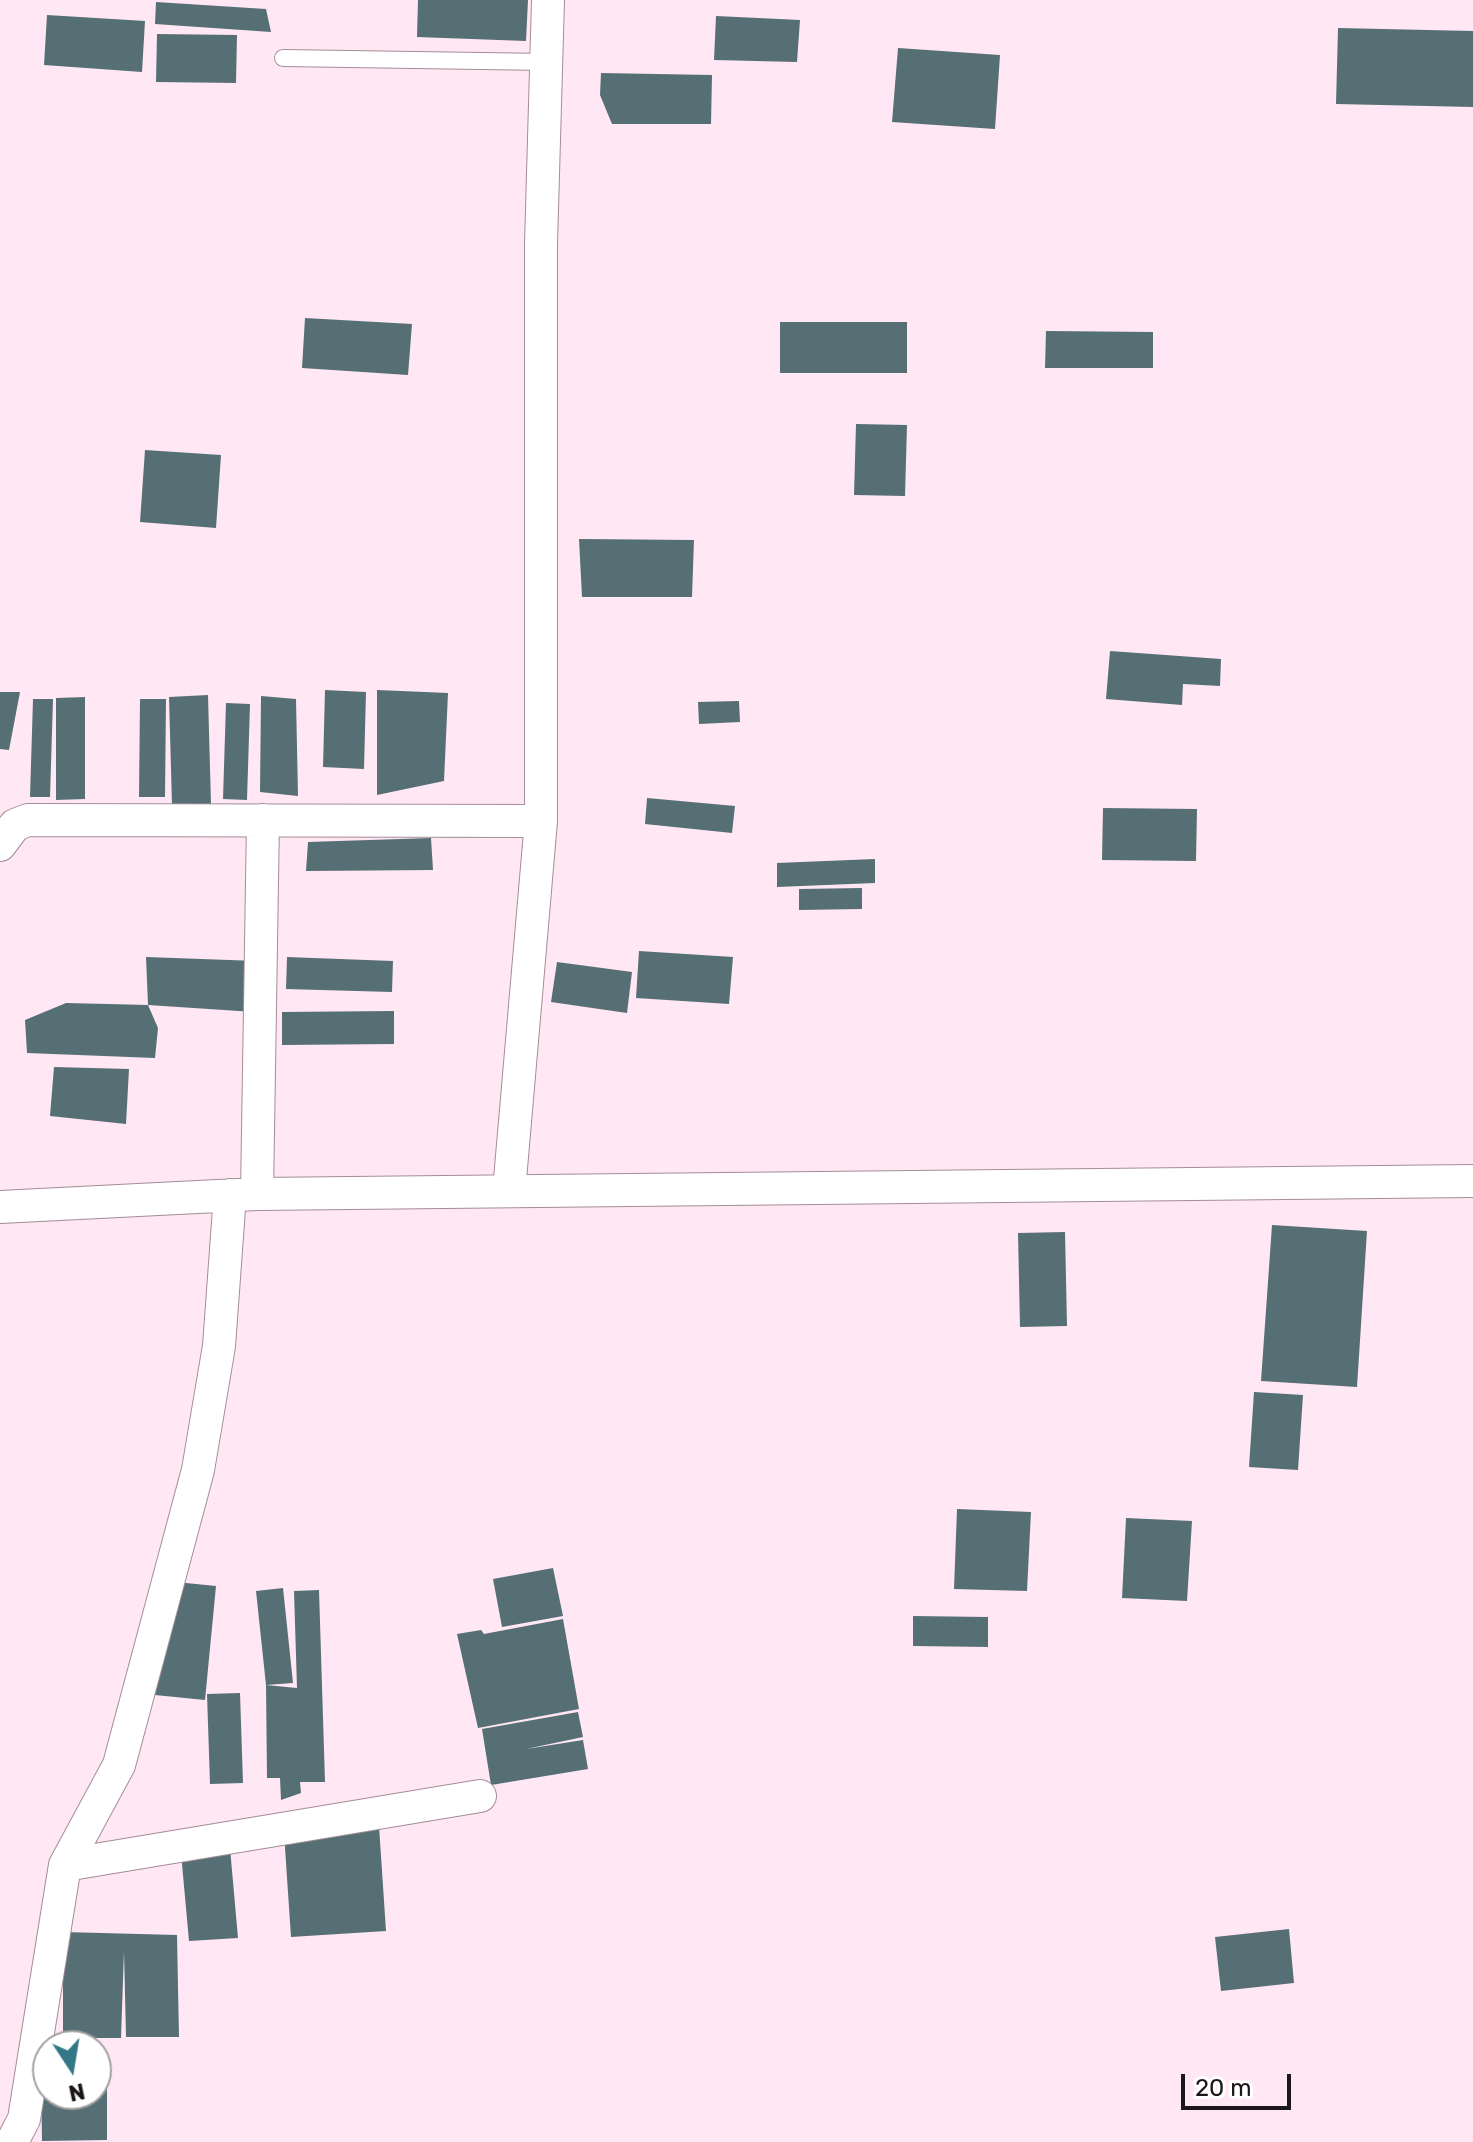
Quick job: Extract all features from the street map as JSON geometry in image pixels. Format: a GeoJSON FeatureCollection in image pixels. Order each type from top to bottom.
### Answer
{"type":"FeatureCollection","features":[{"type":"Feature","properties":{"kind":"street"},"geometry":{"type":"LineString","coordinates":[[509,1191],[541,821],[541,244],[548,0]]}},
{"type":"Feature","properties":{"kind":"street"},"geometry":{"type":"LineString","coordinates":[[0,845],[15,825],[28,820],[541,821]]}},
{"type":"Feature","properties":{"kind":"street"},"geometry":{"type":"LineString","coordinates":[[12,2142],[24,2119],[65,1865],[119,1765],[198,1470],[244,1194],[263,820]]}},
{"type":"Feature","properties":{"kind":"street"},"geometry":{"type":"LineString","coordinates":[[0,1207],[244,1194],[1473,1181]]}},
{"type":"Feature","properties":{"kind":"street"},"geometry":{"type":"LineString","coordinates":[[65,1865],[480,1796]]}},
{"type":"Feature","properties":{"kind":"lane"},"geometry":{"type":"LineString","coordinates":[[283,58],[547,62]]}},
{"type":"Feature","properties":{"kind":"building"},"geometry":{"type":"Polygon","coordinates":[[[418,0],[528,0],[526,41],[417,37],[418,0]]]}},
{"type":"Feature","properties":{"kind":"building"},"geometry":{"type":"Polygon","coordinates":[[[156,2],[266,9],[271,32],[155,24],[156,2]]]}},
{"type":"Feature","properties":{"kind":"building"},"geometry":{"type":"Polygon","coordinates":[[[47,15],[145,21],[142,72],[44,65],[47,15]]]}},
{"type":"Feature","properties":{"kind":"building"},"geometry":{"type":"Polygon","coordinates":[[[716,16],[800,20],[797,62],[714,60],[716,16]]]}},
{"type":"Feature","properties":{"kind":"building"},"geometry":{"type":"Polygon","coordinates":[[[1338,28],[1473,31],[1473,107],[1336,104],[1338,28]]]}},
{"type":"Feature","properties":{"kind":"building"},"geometry":{"type":"Polygon","coordinates":[[[157,34],[237,35],[236,83],[156,82],[157,34]]]}},
{"type":"Feature","properties":{"kind":"building"},"geometry":{"type":"Polygon","coordinates":[[[898,48],[1000,55],[995,129],[892,122],[898,48]]]}},
{"type":"Feature","properties":{"kind":"building"},"geometry":{"type":"Polygon","coordinates":[[[601,73],[712,75],[711,124],[612,124],[600,95],[601,73]]]}},
{"type":"Feature","properties":{"kind":"building"},"geometry":{"type":"Polygon","coordinates":[[[305,318],[412,324],[408,375],[302,368],[305,318]]]}},
{"type":"Feature","properties":{"kind":"building"},"geometry":{"type":"Polygon","coordinates":[[[780,322],[907,322],[907,373],[780,373],[780,322]]]}},
{"type":"Feature","properties":{"kind":"building"},"geometry":{"type":"Polygon","coordinates":[[[1046,331],[1153,332],[1153,368],[1045,368],[1046,331]]]}},
{"type":"Feature","properties":{"kind":"building"},"geometry":{"type":"Polygon","coordinates":[[[856,424],[907,425],[905,496],[854,495],[856,424]]]}},
{"type":"Feature","properties":{"kind":"building"},"geometry":{"type":"Polygon","coordinates":[[[145,450],[221,455],[216,528],[140,522],[145,450]]]}},
{"type":"Feature","properties":{"kind":"building"},"geometry":{"type":"Polygon","coordinates":[[[579,539],[694,540],[692,597],[582,597],[579,539]]]}},
{"type":"Feature","properties":{"kind":"building"},"geometry":{"type":"Polygon","coordinates":[[[1110,651],[1221,659],[1220,686],[1183,684],[1182,705],[1106,699],[1110,651]]]}},
{"type":"Feature","properties":{"kind":"building"},"geometry":{"type":"Polygon","coordinates":[[[325,690],[366,692],[364,769],[323,767],[325,690]]]}},
{"type":"Feature","properties":{"kind":"building"},"geometry":{"type":"Polygon","coordinates":[[[377,690],[448,693],[444,781],[377,795],[377,690]]]}},
{"type":"Feature","properties":{"kind":"building"},"geometry":{"type":"Polygon","coordinates":[[[0,692],[20,692],[9,750],[0,749],[0,692]]]}},
{"type":"Feature","properties":{"kind":"building"},"geometry":{"type":"Polygon","coordinates":[[[208,695],[211,804],[172,805],[169,697],[208,695]]]}},
{"type":"Feature","properties":{"kind":"building"},"geometry":{"type":"Polygon","coordinates":[[[261,696],[296,699],[298,796],[260,792],[261,696]]]}},
{"type":"Feature","properties":{"kind":"building"},"geometry":{"type":"Polygon","coordinates":[[[85,697],[85,799],[56,800],[56,698],[85,697]]]}},
{"type":"Feature","properties":{"kind":"building"},"geometry":{"type":"Polygon","coordinates":[[[33,699],[53,699],[50,797],[30,797],[33,699]]]}},
{"type":"Feature","properties":{"kind":"building"},"geometry":{"type":"Polygon","coordinates":[[[140,699],[166,699],[165,797],[139,797],[140,699]]]}},
{"type":"Feature","properties":{"kind":"building"},"geometry":{"type":"Polygon","coordinates":[[[739,701],[740,722],[699,724],[698,702],[739,701]]]}},
{"type":"Feature","properties":{"kind":"building"},"geometry":{"type":"Polygon","coordinates":[[[226,703],[250,704],[247,800],[223,799],[226,703]]]}},
{"type":"Feature","properties":{"kind":"building"},"geometry":{"type":"Polygon","coordinates":[[[647,798],[735,806],[732,833],[645,824],[647,798]]]}},
{"type":"Feature","properties":{"kind":"building"},"geometry":{"type":"Polygon","coordinates":[[[1103,808],[1197,809],[1196,861],[1102,860],[1103,808]]]}},
{"type":"Feature","properties":{"kind":"building"},"geometry":{"type":"Polygon","coordinates":[[[431,838],[433,870],[306,871],[308,842],[431,838]]]}},
{"type":"Feature","properties":{"kind":"building"},"geometry":{"type":"Polygon","coordinates":[[[875,859],[875,883],[777,887],[777,863],[875,859]]]}},
{"type":"Feature","properties":{"kind":"building"},"geometry":{"type":"Polygon","coordinates":[[[862,888],[862,909],[799,910],[799,889],[862,888]]]}},
{"type":"Feature","properties":{"kind":"building"},"geometry":{"type":"Polygon","coordinates":[[[639,951],[733,957],[729,1004],[636,998],[639,951]]]}},
{"type":"Feature","properties":{"kind":"building"},"geometry":{"type":"Polygon","coordinates":[[[146,957],[257,961],[254,1012],[148,1005],[146,957]]]}},
{"type":"Feature","properties":{"kind":"building"},"geometry":{"type":"Polygon","coordinates":[[[287,957],[393,961],[392,992],[286,989],[287,957]]]}},
{"type":"Feature","properties":{"kind":"building"},"geometry":{"type":"Polygon","coordinates":[[[557,962],[632,972],[627,1013],[551,1002],[557,962]]]}},
{"type":"Feature","properties":{"kind":"building"},"geometry":{"type":"Polygon","coordinates":[[[66,1003],[148,1005],[158,1028],[155,1058],[27,1053],[25,1020],[66,1003]]]}},
{"type":"Feature","properties":{"kind":"building"},"geometry":{"type":"Polygon","coordinates":[[[394,1011],[394,1044],[282,1045],[282,1012],[394,1011]]]}},
{"type":"Feature","properties":{"kind":"building"},"geometry":{"type":"Polygon","coordinates":[[[54,1067],[129,1069],[126,1124],[50,1116],[54,1067]]]}},
{"type":"Feature","properties":{"kind":"building"},"geometry":{"type":"Polygon","coordinates":[[[1272,1225],[1367,1231],[1357,1387],[1261,1381],[1272,1225]]]}},
{"type":"Feature","properties":{"kind":"building"},"geometry":{"type":"Polygon","coordinates":[[[1065,1232],[1067,1326],[1020,1327],[1018,1233],[1065,1232]]]}},
{"type":"Feature","properties":{"kind":"building"},"geometry":{"type":"Polygon","coordinates":[[[1254,1392],[1303,1395],[1298,1470],[1249,1467],[1254,1392]]]}},
{"type":"Feature","properties":{"kind":"building"},"geometry":{"type":"Polygon","coordinates":[[[957,1509],[1031,1512],[1027,1591],[954,1589],[957,1509]]]}},
{"type":"Feature","properties":{"kind":"building"},"geometry":{"type":"Polygon","coordinates":[[[1126,1518],[1192,1521],[1187,1601],[1122,1598],[1126,1518]]]}},
{"type":"Feature","properties":{"kind":"building"},"geometry":{"type":"Polygon","coordinates":[[[553,1568],[563,1616],[502,1627],[493,1579],[553,1568]]]}},
{"type":"Feature","properties":{"kind":"building"},"geometry":{"type":"Polygon","coordinates":[[[166,1581],[216,1586],[205,1700],[155,1695],[166,1581]]]}},
{"type":"Feature","properties":{"kind":"building"},"geometry":{"type":"Polygon","coordinates":[[[283,1588],[293,1683],[266,1685],[256,1591],[283,1588]]]}},
{"type":"Feature","properties":{"kind":"building"},"geometry":{"type":"Polygon","coordinates":[[[319,1590],[325,1782],[300,1782],[301,1793],[281,1800],[280,1778],[267,1778],[266,1685],[297,1688],[294,1591],[319,1590]]]}},
{"type":"Feature","properties":{"kind":"building"},"geometry":{"type":"Polygon","coordinates":[[[913,1616],[988,1617],[988,1647],[913,1646],[913,1616]]]}},
{"type":"Feature","properties":{"kind":"building"},"geometry":{"type":"Polygon","coordinates":[[[563,1619],[579,1709],[478,1728],[457,1634],[481,1630],[484,1634],[563,1619]]]}},
{"type":"Feature","properties":{"kind":"building"},"geometry":{"type":"Polygon","coordinates":[[[240,1693],[243,1783],[210,1784],[207,1694],[240,1693]]]}},
{"type":"Feature","properties":{"kind":"building"},"geometry":{"type":"Polygon","coordinates":[[[578,1712],[583,1737],[526,1749],[583,1740],[588,1769],[491,1785],[482,1729],[578,1712]]]}},
{"type":"Feature","properties":{"kind":"building"},"geometry":{"type":"Polygon","coordinates":[[[379,1826],[386,1931],[291,1937],[284,1833],[379,1826]]]}},
{"type":"Feature","properties":{"kind":"building"},"geometry":{"type":"Polygon","coordinates":[[[230,1848],[238,1938],[189,1941],[181,1853],[230,1848]]]}},
{"type":"Feature","properties":{"kind":"building"},"geometry":{"type":"Polygon","coordinates":[[[1289,1929],[1294,1983],[1221,1991],[1215,1937],[1289,1929]]]}},
{"type":"Feature","properties":{"kind":"building"},"geometry":{"type":"Polygon","coordinates":[[[63,1932],[177,1935],[179,2037],[126,2037],[124,1951],[121,2038],[112,2038],[112,2030],[63,2030],[63,1932]]]}},
{"type":"Feature","properties":{"kind":"building"},"geometry":{"type":"Polygon","coordinates":[[[42,2110],[107,2110],[107,2140],[42,2141],[42,2110]]]}}]}
